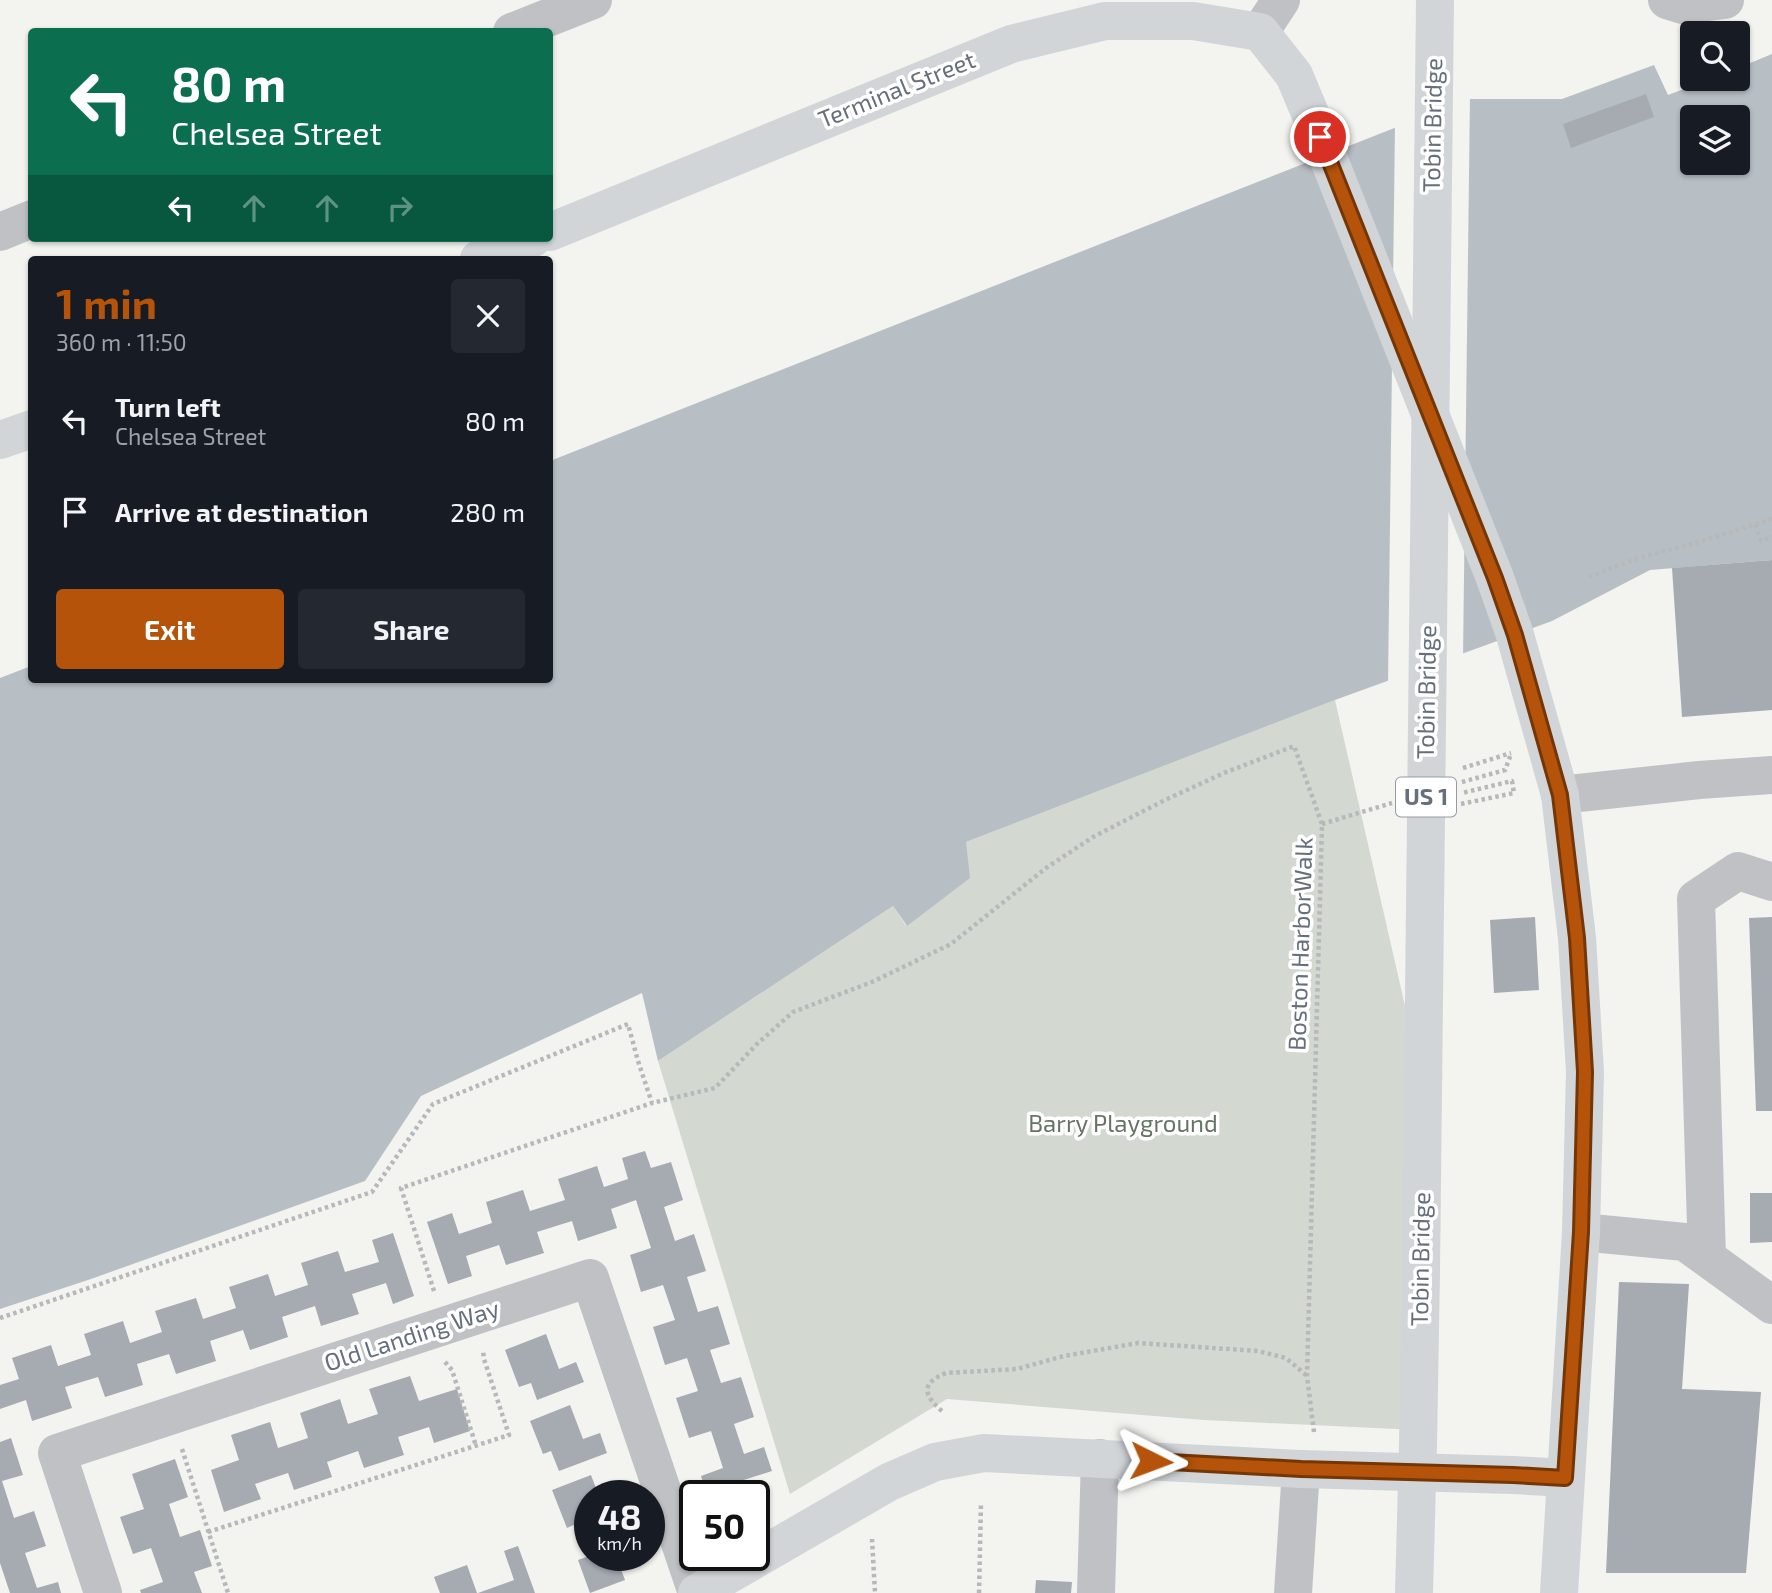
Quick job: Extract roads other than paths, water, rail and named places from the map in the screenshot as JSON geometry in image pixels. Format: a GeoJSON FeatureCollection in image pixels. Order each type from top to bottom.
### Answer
{"type":"FeatureCollection","features":[{"type":"Feature","properties":{"kind":"main road","name":"Tobin Bridge"},"geometry":{"type":"LineString","coordinates":[[1414,1593],[1420,1364],[1435,0]]}},
{"type":"Feature","properties":{"kind":"main road","name":"Terminal Street"},"geometry":{"type":"LineString","coordinates":[[553,231],[1011,44],[1105,21],[1193,21],[1260,32]]}},
{"type":"Feature","properties":{"kind":"main road"},"geometry":{"type":"LineString","coordinates":[[1260,32],[1294,75],[1474,523],[1515,635],[1560,795],[1577,938],[1585,1072],[1581,1232],[1559,1593]]}},
{"type":"Feature","properties":{"kind":"main road"},"geometry":{"type":"LineString","coordinates":[[487,256],[523,242]]}},
{"type":"Feature","properties":{"kind":"main road"},"geometry":{"type":"LineString","coordinates":[[0,440],[28,430]]}},
{"type":"Feature","properties":{"kind":"main road"},"geometry":{"type":"LineString","coordinates":[[697,1593],[889,1482],[935,1462],[984,1453],[1301,1469],[1565,1478]]}},
{"type":"Feature","properties":{"kind":"street"},"geometry":{"type":"LineString","coordinates":[[522,28],[593,0]]}},
{"type":"Feature","properties":{"kind":"street"},"geometry":{"type":"LineString","coordinates":[[1260,32],[1282,0]]}},
{"type":"Feature","properties":{"kind":"street"},"geometry":{"type":"LineString","coordinates":[[1667,0],[1683,5],[1725,0]]}},
{"type":"Feature","properties":{"kind":"street"},"geometry":{"type":"LineString","coordinates":[[0,232],[28,221]]}},
{"type":"Feature","properties":{"kind":"street"},"geometry":{"type":"LineString","coordinates":[[1560,795],[1772,775]]}},
{"type":"Feature","properties":{"kind":"street"},"geometry":{"type":"LineString","coordinates":[[1706,1258],[1696,899],[1738,871],[1772,882]]}},
{"type":"Feature","properties":{"kind":"street"},"geometry":{"type":"LineString","coordinates":[[1581,1232],[1685,1242],[1772,1305]]}},
{"type":"Feature","properties":{"kind":"street","name":"Old Landing Way"},"geometry":{"type":"LineString","coordinates":[[103,1593],[57,1453],[590,1278],[697,1593]]}},
{"type":"Feature","properties":{"kind":"street"},"geometry":{"type":"LineString","coordinates":[[1096,1593],[1100,1458]]}},
{"type":"Feature","properties":{"kind":"street"},"geometry":{"type":"LineString","coordinates":[[1293,1593],[1301,1469]]}},
{"type":"Feature","properties":{"kind":"park label","name":"Barry Playground"},"geometry":{"type":"Point","coordinates":[1123,1124]}}]}
